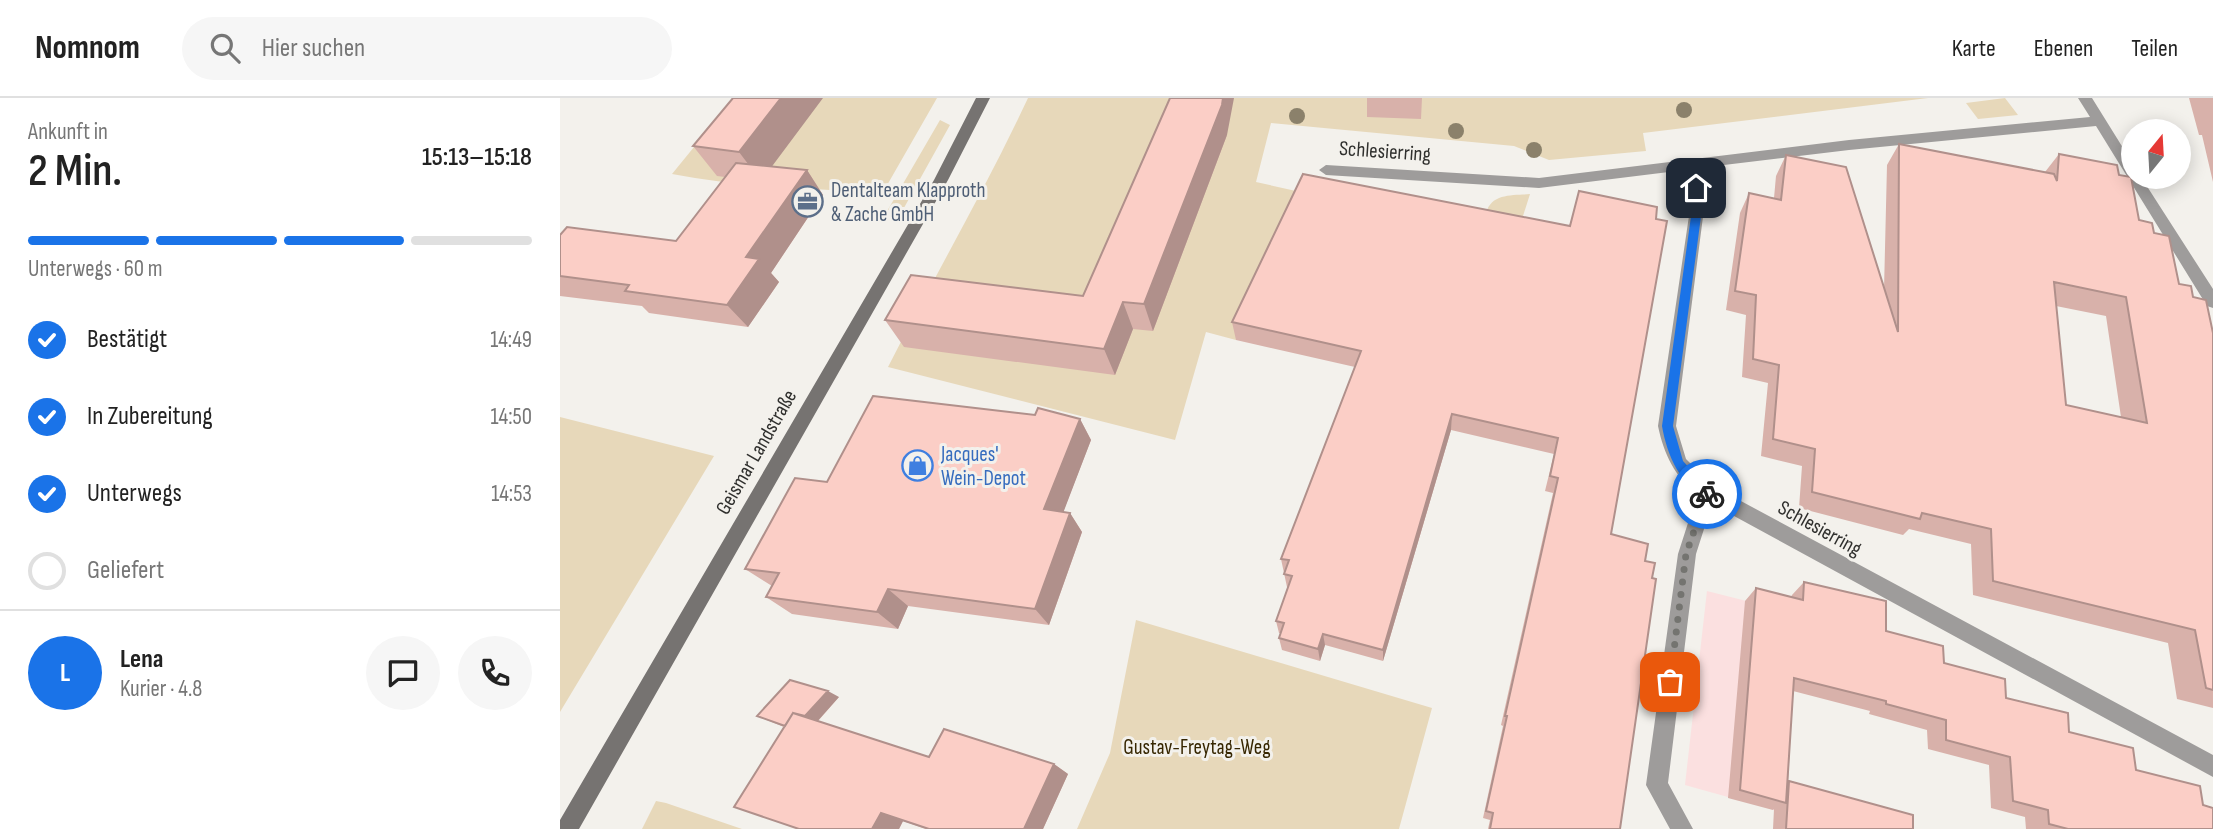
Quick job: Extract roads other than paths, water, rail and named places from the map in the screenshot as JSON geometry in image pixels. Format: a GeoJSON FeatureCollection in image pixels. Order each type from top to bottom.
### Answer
{"type":"FeatureCollection","features":[{"type":"Feature","properties":{"kind":"main road","name":"Geismar Landstraße"},"geometry":{"type":"LineString","coordinates":[[567,829],[941,180],[983,98]]}},
{"type":"Feature","properties":{"kind":"street"},"geometry":{"type":"LineString","coordinates":[[2085,98],[2121,156]]}},
{"type":"Feature","properties":{"kind":"street","name":"Schlesierring"},"geometry":{"type":"LineString","coordinates":[[1326,170],[1539,183],[1849,145],[2099,121]]}},
{"type":"Feature","properties":{"kind":"street","name":"Schlesierring"},"geometry":{"type":"LineString","coordinates":[[1692,166],[1697,209],[1667,426],[1678,464],[1707,492],[2213,765]]}},
{"type":"Feature","properties":{"kind":"street"},"geometry":{"type":"LineString","coordinates":[[2142,189],[2213,302]]}},
{"type":"Feature","properties":{"kind":"street"},"geometry":{"type":"LineString","coordinates":[[1682,829],[1657,785],[1686,554],[1707,492]]}},
{"type":"Feature","properties":{"kind":"place","name":"Dentalteam Klapproth & Zache GmbH"},"geometry":{"type":"Point","coordinates":[808,202]}},
{"type":"Feature","properties":{"kind":"place","name":"Jacques' Wein-Depot"},"geometry":{"type":"Point","coordinates":[918,466]}},
{"type":"Feature","properties":{"kind":"park label","name":"Gustav-Freytag-Weg"},"geometry":{"type":"Point","coordinates":[1197,747]}}]}
